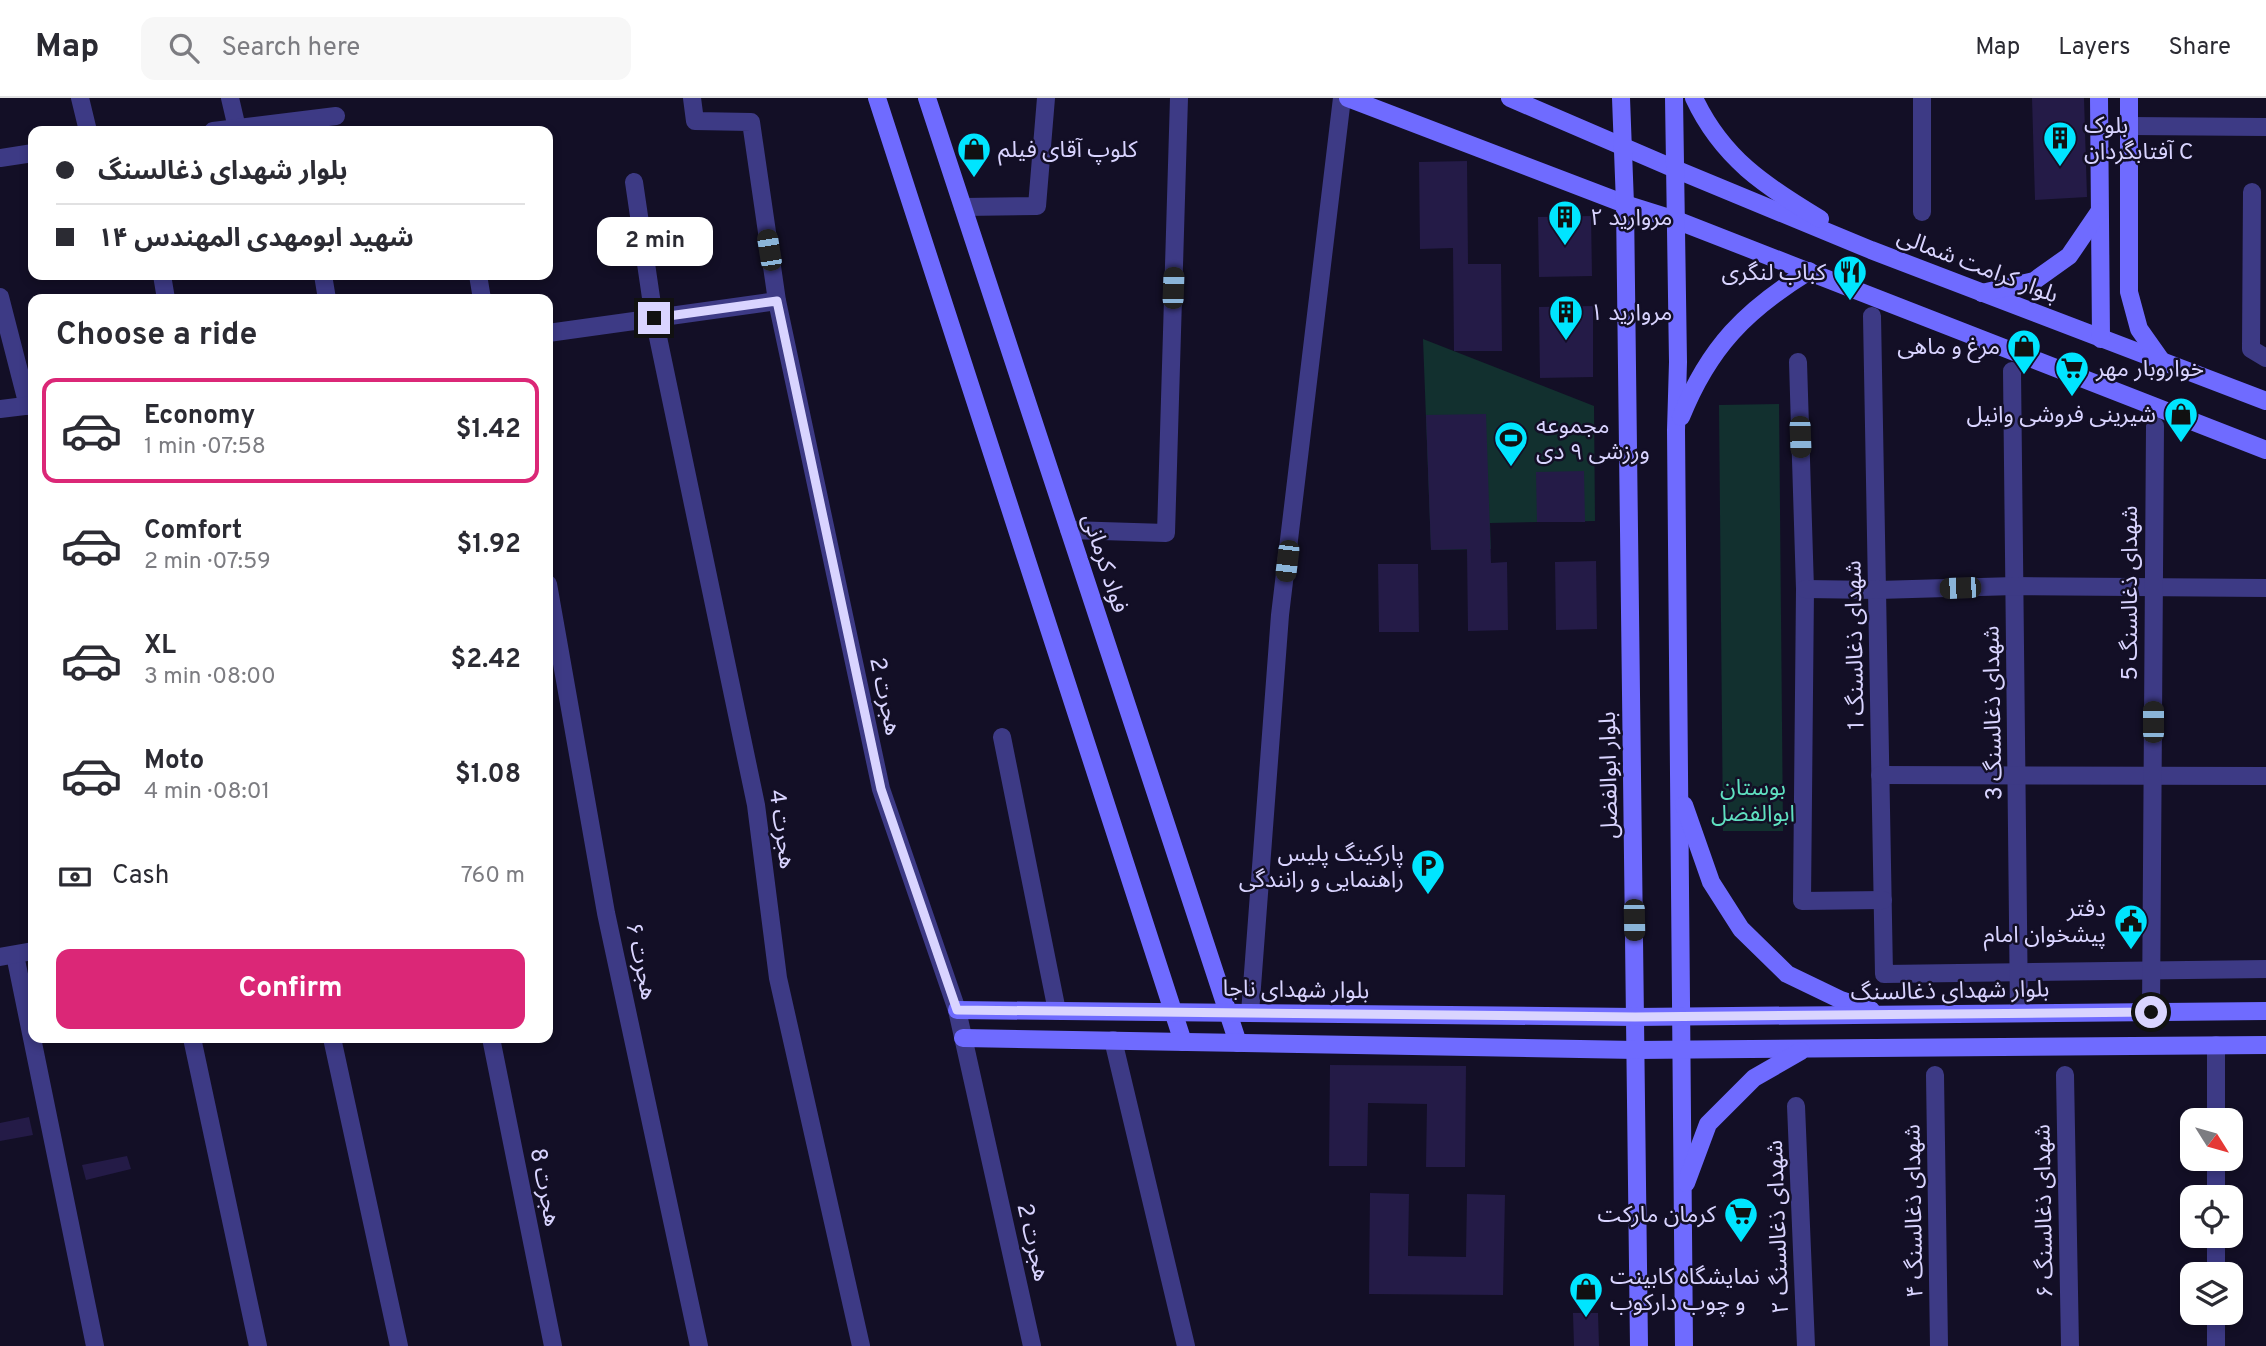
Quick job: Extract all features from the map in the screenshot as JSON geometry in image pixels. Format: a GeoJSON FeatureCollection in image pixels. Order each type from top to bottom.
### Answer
{"type":"FeatureCollection","features":[{"type":"Feature","properties":{"kind":"street"},"geometry":{"type":"LineString","coordinates":[[80,98],[87,126]]}},
{"type":"Feature","properties":{"kind":"street"},"geometry":{"type":"LineString","coordinates":[[230,98],[237,126]]}},
{"type":"Feature","properties":{"kind":"street","name":"هجرت 2"},"geometry":{"type":"LineString","coordinates":[[692,98],[695,121],[751,122],[777,301],[881,789],[957,1010],[1032,1346]]}},
{"type":"Feature","properties":{"kind":"street"},"geometry":{"type":"LineString","coordinates":[[877,98],[1183,1042]]}},
{"type":"Feature","properties":{"kind":"street","name":"فواد کرمانی"},"geometry":{"type":"LineString","coordinates":[[927,98],[1238,1043]]}},
{"type":"Feature","properties":{"kind":"street"},"geometry":{"type":"LineString","coordinates":[[962,207],[1037,206],[1046,98]]}},
{"type":"Feature","properties":{"kind":"street"},"geometry":{"type":"LineString","coordinates":[[1069,530],[1166,533],[1179,98]]}},
{"type":"Feature","properties":{"kind":"street"},"geometry":{"type":"LineString","coordinates":[[1250,1013],[1280,615],[1342,98]]}},
{"type":"Feature","properties":{"kind":"street"},"geometry":{"type":"LineString","coordinates":[[1348,98],[1625,204],[1676,220],[2266,450]]}},
{"type":"Feature","properties":{"kind":"street","name":"بلوار کرامت شمالی"},"geometry":{"type":"LineString","coordinates":[[1510,98],[1871,250],[2266,401]]}},
{"type":"Feature","properties":{"kind":"street","name":"بلوار ابوالفضل"},"geometry":{"type":"LineString","coordinates":[[1621,98],[1625,204],[1639,1346]]}},
{"type":"Feature","properties":{"kind":"street"},"geometry":{"type":"LineString","coordinates":[[1674,98],[1684,1346]]}},
{"type":"Feature","properties":{"kind":"street"},"geometry":{"type":"LineString","coordinates":[[1694,98],[1715,135],[1742,167],[1775,192],[1871,250]]}},
{"type":"Feature","properties":{"kind":"street"},"geometry":{"type":"LineString","coordinates":[[1922,98],[1922,212]]}},
{"type":"Feature","properties":{"kind":"street"},"geometry":{"type":"LineString","coordinates":[[2099,98],[2101,339]]}},
{"type":"Feature","properties":{"kind":"street"},"geometry":{"type":"LineString","coordinates":[[2129,98],[2129,292],[2139,330],[2164,363]]}},
{"type":"Feature","properties":{"kind":"street"},"geometry":{"type":"LineString","coordinates":[[254,126],[337,116]]}},
{"type":"Feature","properties":{"kind":"street"},"geometry":{"type":"LineString","coordinates":[[2129,126],[2266,127]]}},
{"type":"Feature","properties":{"kind":"street"},"geometry":{"type":"LineString","coordinates":[[0,158],[28,154]]}},
{"type":"Feature","properties":{"kind":"street","name":"هجرت 4"},"geometry":{"type":"LineString","coordinates":[[634,182],[654,318],[756,806],[778,978],[861,1346]]}},
{"type":"Feature","properties":{"kind":"street"},"geometry":{"type":"LineString","coordinates":[[2252,192],[2251,349],[2266,358]]}},
{"type":"Feature","properties":{"kind":"street"},"geometry":{"type":"LineString","coordinates":[[1982,293],[2034,281],[2069,256],[2099,212]]}},
{"type":"Feature","properties":{"kind":"street"},"geometry":{"type":"LineString","coordinates":[[1676,430],[1692,390],[1708,362],[1741,321],[1773,293],[1809,271]]}},
{"type":"Feature","properties":{"kind":"street"},"geometry":{"type":"LineString","coordinates":[[2100,294],[2129,292]]}},
{"type":"Feature","properties":{"kind":"street"},"geometry":{"type":"LineString","coordinates":[[0,297],[28,395]]}},
{"type":"Feature","properties":{"kind":"street"},"geometry":{"type":"LineString","coordinates":[[553,332],[777,301]]}},
{"type":"Feature","properties":{"kind":"street","name":"شهدای ذغالسنگ 1"},"geometry":{"type":"LineString","coordinates":[[1872,316],[1884,974],[2019,972]]}},
{"type":"Feature","properties":{"kind":"street"},"geometry":{"type":"LineString","coordinates":[[1798,362],[1805,589],[1802,901],[1883,900]]}},
{"type":"Feature","properties":{"kind":"street","name":"شهدای ذغالسنگ 3"},"geometry":{"type":"LineString","coordinates":[[2012,371],[2019,1013]]}},
{"type":"Feature","properties":{"kind":"street"},"geometry":{"type":"LineString","coordinates":[[0,410],[28,405]]}},
{"type":"Feature","properties":{"kind":"street","name":"شهدای ذغالسنگ 5"},"geometry":{"type":"LineString","coordinates":[[2151,1012],[2155,426]]}},
{"type":"Feature","properties":{"kind":"street"},"geometry":{"type":"LineString","coordinates":[[1805,589],[2015,586],[2266,588]]}},
{"type":"Feature","properties":{"kind":"street","name":"هجرت ۶"},"geometry":{"type":"LineString","coordinates":[[553,612],[606,913],[699,1346]]}},
{"type":"Feature","properties":{"kind":"street"},"geometry":{"type":"LineString","coordinates":[[1002,737],[1057,1011]]}},
{"type":"Feature","properties":{"kind":"street"},"geometry":{"type":"LineString","coordinates":[[1880,775],[2266,776]]}},
{"type":"Feature","properties":{"kind":"street"},"geometry":{"type":"LineString","coordinates":[[1678,790],[1711,882],[1741,929],[1787,974],[1841,1000],[1885,1015]]}},
{"type":"Feature","properties":{"kind":"street"},"geometry":{"type":"LineString","coordinates":[[16,954],[28,1014]]}},
{"type":"Feature","properties":{"kind":"street"},"geometry":{"type":"LineString","coordinates":[[2019,972],[2266,969]]}},
{"type":"Feature","properties":{"kind":"street","name":"بلوار شهدای ناجا"},"geometry":{"type":"LineString","coordinates":[[957,1010],[1635,1017]]}},
{"type":"Feature","properties":{"kind":"street","name":"بلوار شهدای ذغالسنگ"},"geometry":{"type":"LineString","coordinates":[[1635,1017],[2266,1011]]}},
{"type":"Feature","properties":{"kind":"street"},"geometry":{"type":"LineString","coordinates":[[963,1038],[1636,1050],[2266,1045]]}},
{"type":"Feature","properties":{"kind":"street"},"geometry":{"type":"LineString","coordinates":[[1113,1040],[1186,1346]]}},
{"type":"Feature","properties":{"kind":"street"},"geometry":{"type":"LineString","coordinates":[[34,1043],[95,1346]]}},
{"type":"Feature","properties":{"kind":"street"},"geometry":{"type":"LineString","coordinates":[[193,1043],[258,1346]]}},
{"type":"Feature","properties":{"kind":"street"},"geometry":{"type":"LineString","coordinates":[[333,1043],[399,1346]]}},
{"type":"Feature","properties":{"kind":"street","name":"هجرت 8"},"geometry":{"type":"LineString","coordinates":[[492,1043],[553,1346]]}},
{"type":"Feature","properties":{"kind":"street"},"geometry":{"type":"LineString","coordinates":[[2216,1045],[2216,1108]]}},
{"type":"Feature","properties":{"kind":"street"},"geometry":{"type":"LineString","coordinates":[[1682,1192],[1708,1124],[1754,1078],[1804,1049]]}},
{"type":"Feature","properties":{"kind":"street","name":"شهدای ذغالسنگ ۴"},"geometry":{"type":"LineString","coordinates":[[1936,1075],[1939,1346]]}},
{"type":"Feature","properties":{"kind":"street","name":"شهدای ذغالسنگ ۶"},"geometry":{"type":"LineString","coordinates":[[2065,1075],[2070,1346]]}},
{"type":"Feature","properties":{"kind":"street","name":"شهدای ذغالسنگ ۲"},"geometry":{"type":"LineString","coordinates":[[1796,1106],[1806,1346]]}},
{"type":"Feature","properties":{"kind":"street"},"geometry":{"type":"LineString","coordinates":[[2216,1325],[2216,1346]]}},
{"type":"Feature","properties":{"kind":"green space","name":"مجموعه ورزشی ۹ دی"},"geometry":{"type":"Polygon","coordinates":[[[1423,339],[1594,406],[1595,521],[1490,523],[1491,549],[1431,550],[1423,339]]]}},
{"type":"Feature","properties":{"kind":"green space","name":"بوستان ابوالفضل"},"geometry":{"type":"Polygon","coordinates":[[[1779,404],[1783,831],[1723,831],[1719,405],[1779,404]]]}},
{"type":"Feature","properties":{"kind":"building","name":"بلوک آفتابگردان C"},"geometry":{"type":"Polygon","coordinates":[[[2032,98],[2084,98],[2087,197],[2035,200],[2032,98]]]}},
{"type":"Feature","properties":{"kind":"building"},"geometry":{"type":"Polygon","coordinates":[[[1467,161],[1468,264],[1501,264],[1502,351],[1454,351],[1453,248],[1420,249],[1419,162],[1467,161]]]}},
{"type":"Feature","properties":{"kind":"building","name":"مروارید ۲"},"geometry":{"type":"Polygon","coordinates":[[[1591,216],[1592,276],[1539,277],[1538,217],[1591,216]]]}},
{"type":"Feature","properties":{"kind":"building","name":"مروارید ۱"},"geometry":{"type":"Polygon","coordinates":[[[1593,306],[1593,377],[1540,378],[1539,307],[1593,306]]]}},
{"type":"Feature","properties":{"kind":"building"},"geometry":{"type":"Polygon","coordinates":[[[1486,414],[1491,563],[1507,562],[1508,630],[1468,631],[1467,549],[1431,550],[1426,415],[1486,414]]]}},
{"type":"Feature","properties":{"kind":"building"},"geometry":{"type":"Polygon","coordinates":[[[1584,471],[1585,522],[1537,522],[1536,472],[1584,471]]]}},
{"type":"Feature","properties":{"kind":"building"},"geometry":{"type":"Polygon","coordinates":[[[1596,561],[1597,629],[1556,630],[1555,562],[1596,561]]]}},
{"type":"Feature","properties":{"kind":"building"},"geometry":{"type":"Polygon","coordinates":[[[1378,564],[1418,564],[1419,632],[1379,632],[1378,564]]]}},
{"type":"Feature","properties":{"kind":"building"},"geometry":{"type":"Polygon","coordinates":[[[1330,1065],[1466,1066],[1465,1167],[1426,1167],[1427,1104],[1368,1103],[1367,1166],[1329,1166],[1330,1065]]]}},
{"type":"Feature","properties":{"kind":"building"},"geometry":{"type":"Polygon","coordinates":[[[29,1117],[33,1135],[0,1141],[0,1123],[29,1117]]]}},
{"type":"Feature","properties":{"kind":"building"},"geometry":{"type":"Polygon","coordinates":[[[127,1156],[131,1169],[86,1180],[82,1165],[127,1156]]]}},
{"type":"Feature","properties":{"kind":"building"},"geometry":{"type":"Polygon","coordinates":[[[1370,1193],[1409,1194],[1408,1256],[1466,1257],[1467,1194],[1505,1195],[1503,1295],[1369,1294],[1370,1193]]]}},
{"type":"Feature","properties":{"kind":"building"},"geometry":{"type":"Polygon","coordinates":[[[1573,1313],[1598,1313],[1599,1346],[1574,1346],[1573,1313]]]}},
{"type":"Feature","properties":{"kind":"place","name":"بلوک آفتابگردان C"},"geometry":{"type":"Point","coordinates":[2060,168]}},
{"type":"Feature","properties":{"kind":"place","name":"کلوپ آقای فیلم"},"geometry":{"type":"Point","coordinates":[974,179]}},
{"type":"Feature","properties":{"kind":"place","name":"مروارید ۲"},"geometry":{"type":"Point","coordinates":[1565,247]}},
{"type":"Feature","properties":{"kind":"place","name":"کباب لنگری"},"geometry":{"type":"Point","coordinates":[1850,302]}},
{"type":"Feature","properties":{"kind":"place","name":"مروارید ۱"},"geometry":{"type":"Point","coordinates":[1566,342]}},
{"type":"Feature","properties":{"kind":"place","name":"مرغ و ماهی"},"geometry":{"type":"Point","coordinates":[2024,376]}},
{"type":"Feature","properties":{"kind":"place","name":"خواروبار مهر"},"geometry":{"type":"Point","coordinates":[2072,398]}},
{"type":"Feature","properties":{"kind":"place","name":"شیرینی فروشی وانیل"},"geometry":{"type":"Point","coordinates":[2181,444]}},
{"type":"Feature","properties":{"kind":"place","name":"مجموعه ورزشی ۹ دی"},"geometry":{"type":"Point","coordinates":[1511,468]}},
{"type":"Feature","properties":{"kind":"place","name":"پارکینگ پلیس راهنمایی و رانندگی"},"geometry":{"type":"Point","coordinates":[1428,896]}},
{"type":"Feature","properties":{"kind":"place","name":"دفتر پیشخوان امام"},"geometry":{"type":"Point","coordinates":[2131,951]}},
{"type":"Feature","properties":{"kind":"place","name":"کرمان مارکت"},"geometry":{"type":"Point","coordinates":[1741,1244]}},
{"type":"Feature","properties":{"kind":"place","name":"نمایشگاه کابینت و چوب دارکوب"},"geometry":{"type":"Point","coordinates":[1586,1319]}},
{"type":"Feature","properties":{"kind":"route"},"geometry":{"type":"LineString","coordinates":[[654,318],[777,301],[881,789],[957,1010],[1635,1017],[2151,1012]]}}]}
